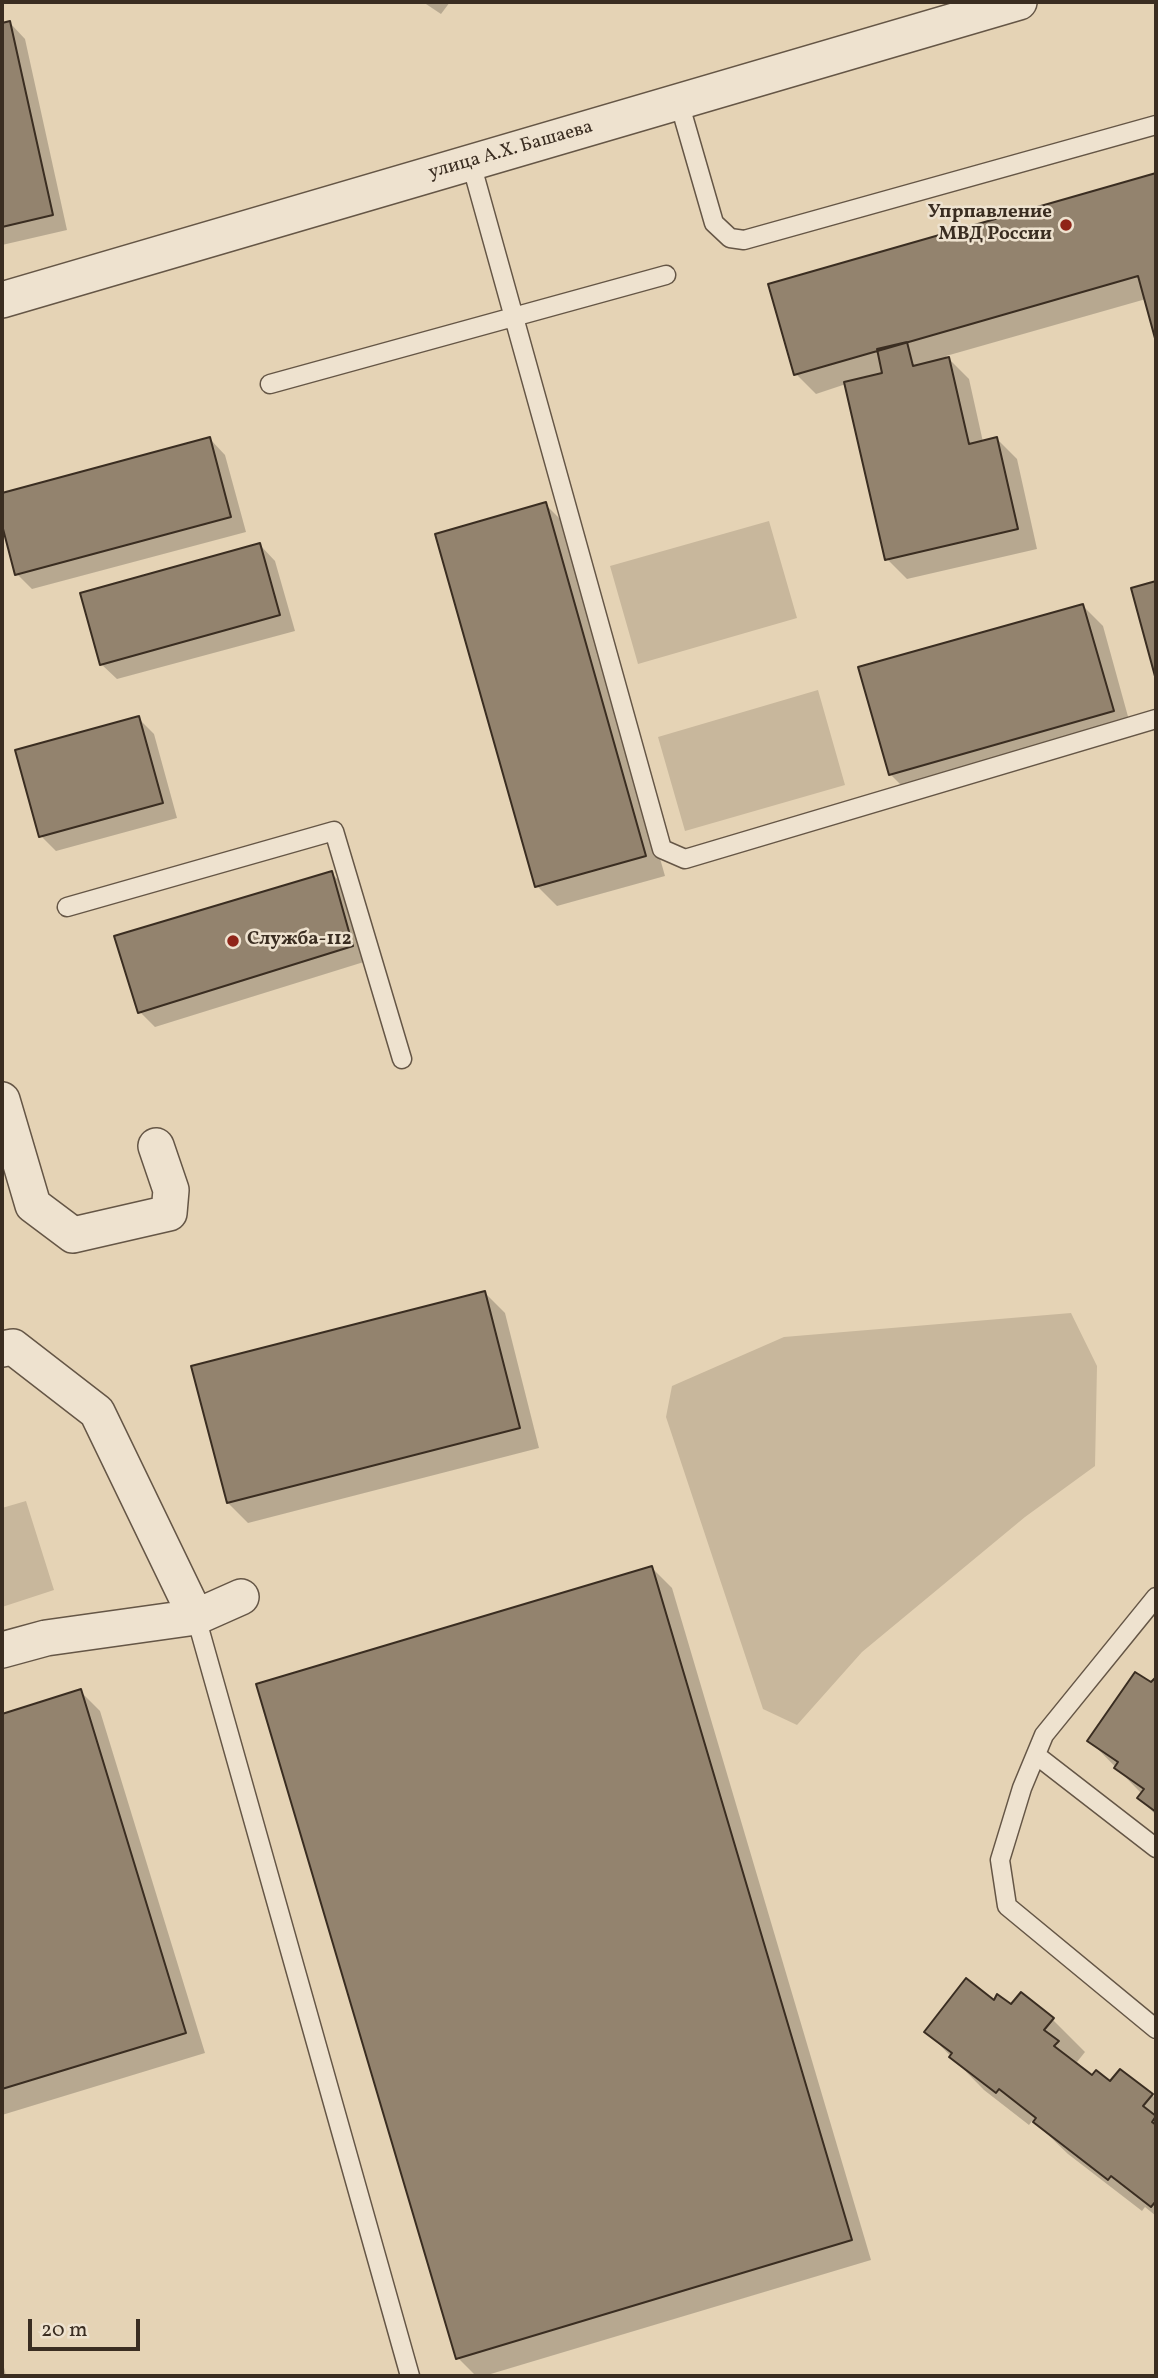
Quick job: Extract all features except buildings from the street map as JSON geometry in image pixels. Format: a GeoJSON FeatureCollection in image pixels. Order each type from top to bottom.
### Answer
{"type":"FeatureCollection","features":[{"type":"Feature","properties":{"kind":"street","name":"улица А.Х. Башаева"},"geometry":{"type":"LineString","coordinates":[[2,300],[1019,2]]}},
{"type":"Feature","properties":{"kind":"street"},"geometry":{"type":"LineString","coordinates":[[2,1100],[33,1205],[73,1235],[169,1213],[171,1190],[156,1146]]}},
{"type":"Feature","properties":{"kind":"street"},"geometry":{"type":"LineString","coordinates":[[2,1349],[13,1347],[97,1412],[196,1617]]}},
{"type":"Feature","properties":{"kind":"street"},"geometry":{"type":"LineString","coordinates":[[2,1650],[46,1638],[196,1617],[241,1597]]}},
{"type":"Feature","properties":{"kind":"lane"},"geometry":{"type":"LineString","coordinates":[[679,102],[715,223],[730,238],[744,240],[1156,125]]}},
{"type":"Feature","properties":{"kind":"lane"},"geometry":{"type":"LineString","coordinates":[[471,163],[662,849],[685,859],[1156,719]]}},
{"type":"Feature","properties":{"kind":"lane"},"geometry":{"type":"LineString","coordinates":[[270,384],[666,275]]}},
{"type":"Feature","properties":{"kind":"lane"},"geometry":{"type":"LineString","coordinates":[[67,907],[334,831],[402,1059]]}},
{"type":"Feature","properties":{"kind":"lane"},"geometry":{"type":"LineString","coordinates":[[1156,1597],[1044,1735],[1022,1788],[1000,1860],[1007,1906],[1156,2029]]}},
{"type":"Feature","properties":{"kind":"lane"},"geometry":{"type":"LineString","coordinates":[[196,1617],[410,2376]]}},
{"type":"Feature","properties":{"kind":"lane"},"geometry":{"type":"LineString","coordinates":[[1036,1755],[1156,1848]]}},
{"type":"Feature","properties":{"kind":"shaded area"},"geometry":{"type":"Polygon","coordinates":[[[769,521],[797,618],[638,664],[610,566],[769,521]]]}},
{"type":"Feature","properties":{"kind":"shaded area"},"geometry":{"type":"Polygon","coordinates":[[[818,690],[845,785],[685,831],[658,737],[818,690]]]}},
{"type":"Feature","properties":{"kind":"shaded area"},"geometry":{"type":"Polygon","coordinates":[[[1071,1313],[1097,1366],[1095,1466],[1025,1517],[862,1652],[797,1725],[763,1709],[666,1417],[672,1386],[784,1337],[1071,1313]]]}},
{"type":"Feature","properties":{"kind":"shaded area"},"geometry":{"type":"Polygon","coordinates":[[[26,1501],[54,1590],[2,1607],[2,1508],[26,1501]]]}},
{"type":"Feature","properties":{"kind":"place","name":"Упрпавление МВД России"},"geometry":{"type":"Point","coordinates":[1066,225]}},
{"type":"Feature","properties":{"kind":"place","name":"Служба-112"},"geometry":{"type":"Point","coordinates":[233,941]}}]}
